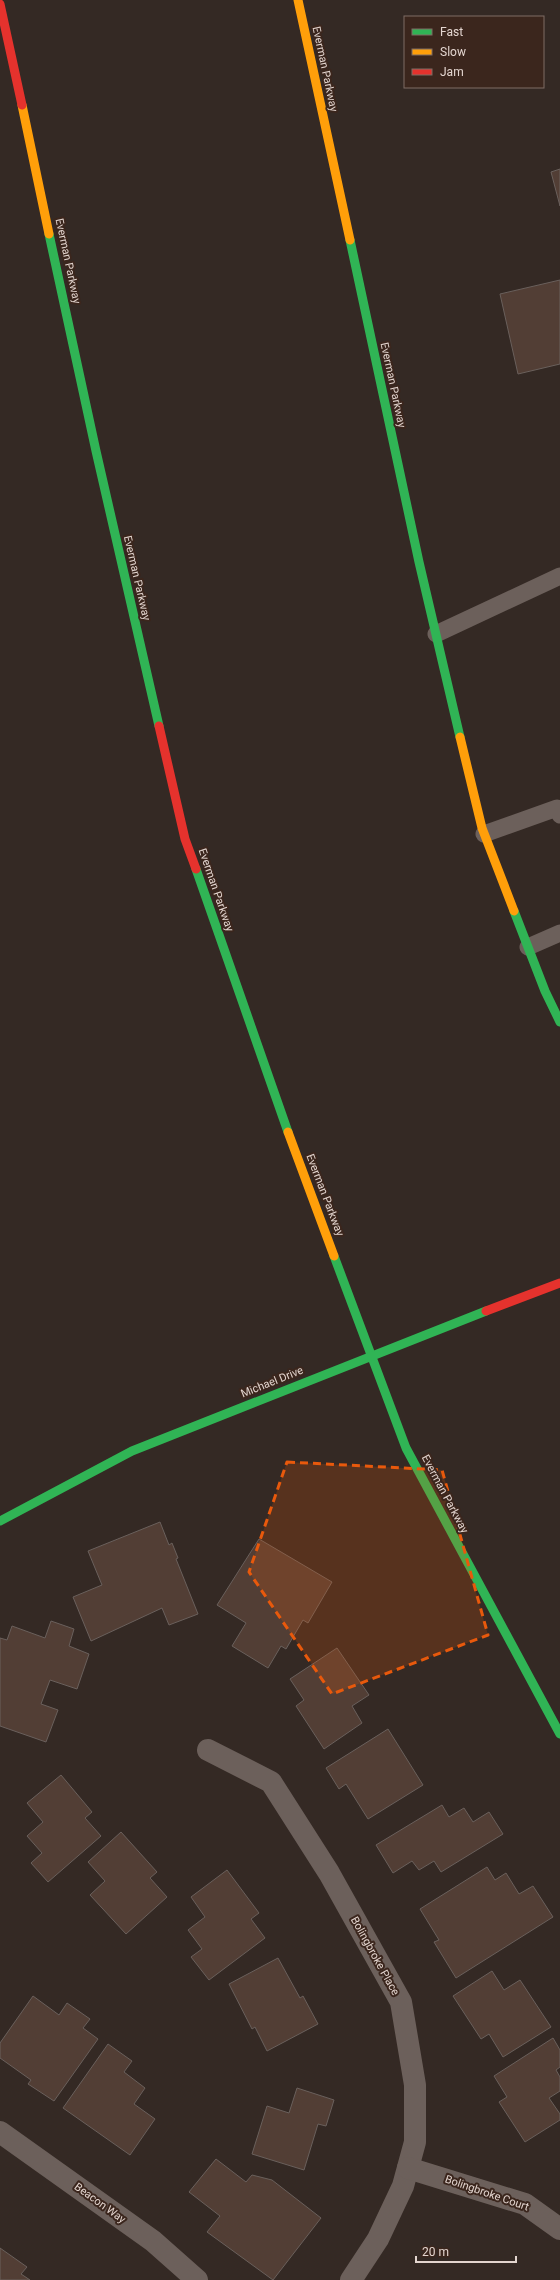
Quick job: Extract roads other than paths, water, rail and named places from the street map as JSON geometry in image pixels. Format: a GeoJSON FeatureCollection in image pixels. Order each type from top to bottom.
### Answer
{"type":"FeatureCollection","features":[{"type":"Feature","properties":{"kind":"main road","name":"Everman Parkway"},"geometry":{"type":"LineString","coordinates":[[298,0],[417,554],[484,834],[528,947],[560,1022]]}},
{"type":"Feature","properties":{"kind":"main road","name":"Everman Parkway"},"geometry":{"type":"LineString","coordinates":[[0,4],[98,459],[185,839],[293,1146],[406,1448],[560,1734]]}},
{"type":"Feature","properties":{"kind":"main road","name":"Michael Drive"},"geometry":{"type":"LineString","coordinates":[[0,1521],[132,1451],[372,1355],[560,1283]]}},
{"type":"Feature","properties":{"kind":"street","name":"Bolingbroke Place"},"geometry":{"type":"LineString","coordinates":[[208,1750],[271,1782],[329,1873],[400,2002],[415,2085],[415,2142],[404,2186],[378,2240],[351,2280]]}},
{"type":"Feature","properties":{"kind":"street","name":"Beacon Way"},"geometry":{"type":"LineString","coordinates":[[0,2132],[153,2241],[197,2280]]}},
{"type":"Feature","properties":{"kind":"street","name":"Bolingbroke Court"},"geometry":{"type":"LineString","coordinates":[[408,2168],[525,2204],[560,2229]]}},
{"type":"Feature","properties":{"kind":"lane"},"geometry":{"type":"LineString","coordinates":[[436,634],[560,576]]}},
{"type":"Feature","properties":{"kind":"lane"},"geometry":{"type":"LineString","coordinates":[[484,834],[557,808],[560,815]]}},
{"type":"Feature","properties":{"kind":"lane"},"geometry":{"type":"LineString","coordinates":[[528,947],[560,933]]}}]}
